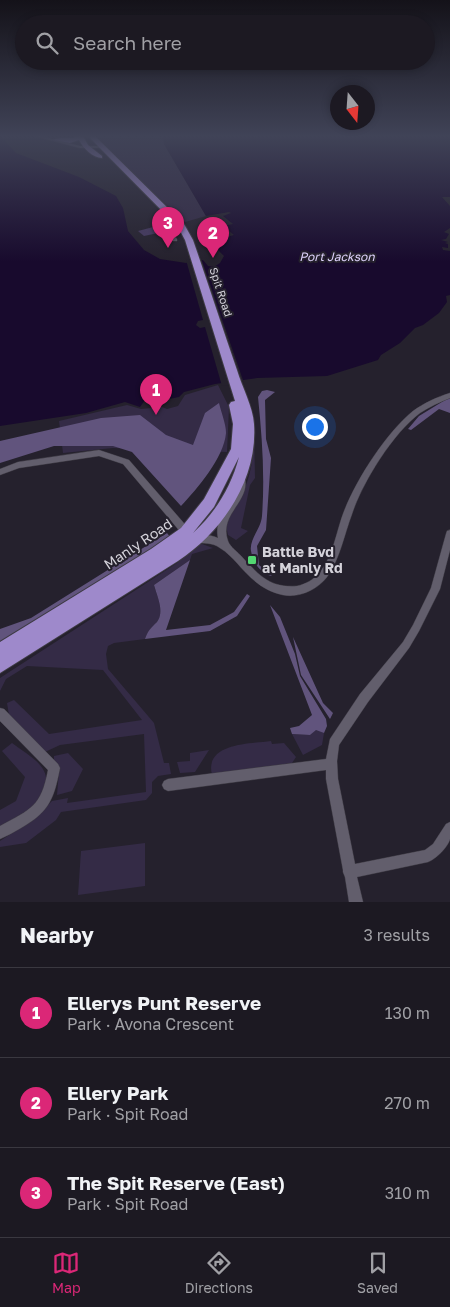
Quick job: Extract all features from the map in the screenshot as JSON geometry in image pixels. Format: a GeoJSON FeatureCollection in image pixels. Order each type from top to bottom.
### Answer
{"type":"FeatureCollection","features":[{"type":"Feature","properties":{"kind":"highway","name":"Spit Road"},"geometry":{"type":"LineString","coordinates":[[125,178],[178,233],[192,256]]}},
{"type":"Feature","properties":{"kind":"highway","name":"Spit Road"},"geometry":{"type":"LineString","coordinates":[[132,178],[181,226],[190,240],[192,256],[235,390],[248,422],[249,436],[242,469]]}},
{"type":"Feature","properties":{"kind":"highway","name":"Manly Road"},"geometry":{"type":"LineString","coordinates":[[0,651],[156,554],[191,536],[237,450],[239,424],[235,390]]}},
{"type":"Feature","properties":{"kind":"highway","name":"Manly Road"},"geometry":{"type":"LineString","coordinates":[[0,665],[191,536],[222,509],[242,469]]}},
{"type":"Feature","properties":{"kind":"street"},"geometry":{"type":"LineString","coordinates":[[162,224],[175,240]]}},
{"type":"Feature","properties":{"kind":"street"},"geometry":{"type":"LineString","coordinates":[[0,472],[18,465],[99,453],[126,462],[191,536],[211,538],[225,545],[253,576],[269,587],[293,591],[316,583],[323,577],[352,502],[391,439],[414,414],[450,395]]}},
{"type":"Feature","properties":{"kind":"street"},"geometry":{"type":"LineString","coordinates":[[225,545],[221,531],[222,524],[243,486],[242,469]]}},
{"type":"Feature","properties":{"kind":"street"},"geometry":{"type":"LineString","coordinates":[[356,902],[330,764],[334,743],[364,698],[406,645],[416,628],[435,589],[450,534]]}},
{"type":"Feature","properties":{"kind":"street"},"geometry":{"type":"LineString","coordinates":[[0,713],[54,768],[51,788],[42,807],[0,833]]}},
{"type":"Feature","properties":{"kind":"street"},"geometry":{"type":"LineString","coordinates":[[168,785],[330,764]]}},
{"type":"Feature","properties":{"kind":"street"},"geometry":{"type":"LineString","coordinates":[[350,872],[428,856],[437,848],[450,828]]}},
{"type":"Feature","properties":{"kind":"shaded area"},"geometry":{"type":"Polygon","coordinates":[[[138,178],[184,178],[206,216],[185,222],[138,178]]]}},
{"type":"Feature","properties":{"kind":"shaded area"},"geometry":{"type":"Polygon","coordinates":[[[218,385],[229,407],[227,452],[113,448],[63,453],[59,421],[127,405],[141,409],[162,407],[167,409],[178,406],[185,395],[218,385]]]}},
{"type":"Feature","properties":{"kind":"shaded area"},"geometry":{"type":"Polygon","coordinates":[[[262,391],[275,392],[265,400],[266,439],[271,458],[266,530],[257,546],[259,565],[272,576],[264,573],[258,567],[251,551],[253,538],[261,521],[263,501],[263,456],[258,397],[262,391]]]}},
{"type":"Feature","properties":{"kind":"shaded area"},"geometry":{"type":"Polygon","coordinates":[[[450,397],[450,413],[439,409],[411,430],[408,429],[419,416],[450,397]]]}},
{"type":"Feature","properties":{"kind":"shaded area"},"geometry":{"type":"Polygon","coordinates":[[[219,403],[226,429],[224,443],[209,472],[181,506],[132,452],[113,446],[54,446],[0,463],[0,441],[101,418],[140,415],[166,435],[193,445],[205,413],[219,403]]]}},
{"type":"Feature","properties":{"kind":"shaded area"},"geometry":{"type":"Polygon","coordinates":[[[251,413],[254,432],[255,478],[250,485],[241,528],[248,531],[236,540],[228,535],[225,522],[242,494],[250,470],[253,445],[251,413]]]}},
{"type":"Feature","properties":{"kind":"shaded area"},"geometry":{"type":"Polygon","coordinates":[[[167,533],[171,538],[0,643],[0,629],[31,618],[167,533]]]}},
{"type":"Feature","properties":{"kind":"shaded area"},"geometry":{"type":"Polygon","coordinates":[[[202,544],[213,548],[192,554],[190,560],[154,585],[160,604],[160,614],[157,622],[145,639],[114,643],[108,646],[106,654],[108,669],[154,723],[164,763],[169,763],[171,774],[158,776],[152,782],[152,793],[146,800],[61,812],[56,820],[26,843],[0,847],[0,841],[36,817],[52,801],[68,798],[67,803],[146,792],[144,734],[60,745],[45,752],[9,715],[7,703],[14,700],[49,734],[142,720],[103,670],[27,666],[6,679],[0,691],[0,678],[177,563],[197,545],[202,544]]]}},
{"type":"Feature","properties":{"kind":"shaded area"},"geometry":{"type":"Polygon","coordinates":[[[190,560],[166,630],[210,625],[234,612],[247,594],[250,596],[237,616],[210,631],[145,639],[157,622],[160,614],[160,604],[154,585],[190,560]]]}},
{"type":"Feature","properties":{"kind":"shaded area"},"geometry":{"type":"Polygon","coordinates":[[[270,605],[280,617],[295,654],[300,676],[326,719],[327,726],[324,733],[316,730],[310,735],[292,734],[290,728],[299,726],[312,715],[270,605]]]}},
{"type":"Feature","properties":{"kind":"shaded area"},"geometry":{"type":"Polygon","coordinates":[[[293,637],[323,703],[333,713],[330,719],[301,675],[293,637]]]}},
{"type":"Feature","properties":{"kind":"shaded area"},"geometry":{"type":"Polygon","coordinates":[[[316,729],[324,733],[322,745],[303,755],[292,734],[310,735],[316,729]]]}},
{"type":"Feature","properties":{"kind":"shaded area"},"geometry":{"type":"Polygon","coordinates":[[[271,741],[272,744],[284,743],[296,757],[292,763],[212,775],[211,764],[222,751],[231,747],[271,741]]]}},
{"type":"Feature","properties":{"kind":"shaded area"},"geometry":{"type":"Polygon","coordinates":[[[12,743],[42,767],[47,781],[41,798],[34,805],[0,827],[0,810],[16,801],[25,777],[2,751],[12,743]]]}},
{"type":"Feature","properties":{"kind":"shaded area"},"geometry":{"type":"Polygon","coordinates":[[[209,750],[195,772],[180,773],[177,762],[190,761],[190,753],[209,750]]]}},
{"type":"Feature","properties":{"kind":"shaded area"},"geometry":{"type":"Polygon","coordinates":[[[68,753],[83,769],[72,791],[57,795],[59,771],[54,756],[68,753]]]}},
{"type":"Feature","properties":{"kind":"shaded area"},"geometry":{"type":"Polygon","coordinates":[[[145,843],[145,886],[78,895],[81,851],[145,843]]]}},
{"type":"Feature","properties":{"kind":"water","name":"Port Jackson"},"geometry":{"type":"Polygon","coordinates":[[[0,178],[81,178],[116,196],[123,208],[128,231],[144,250],[160,259],[186,263],[203,260],[208,266],[214,267],[220,263],[224,256],[217,249],[216,240],[234,235],[223,226],[233,224],[223,216],[231,213],[206,216],[184,178],[450,178],[450,197],[442,197],[450,206],[450,228],[444,232],[449,234],[446,239],[441,240],[448,242],[445,243],[448,244],[448,248],[442,247],[443,250],[450,251],[450,295],[446,296],[447,302],[439,313],[423,325],[415,328],[400,343],[381,355],[378,360],[327,376],[257,378],[215,384],[184,392],[179,397],[159,401],[145,400],[140,407],[125,402],[86,413],[0,426],[0,178]]]}},
{"type":"Feature","properties":{"kind":"pier"},"geometry":{"type":"Polygon","coordinates":[[[201,258],[244,383],[222,386],[205,327],[200,328],[196,325],[198,321],[203,320],[186,260],[201,258]]]}},
{"type":"Feature","properties":{"kind":"building"},"geometry":{"type":"Polygon","coordinates":[[[157,226],[163,232],[144,236],[138,231],[157,226]]]}},
{"type":"Feature","properties":{"kind":"place","name":"The Spit Reserve (East)"},"geometry":{"type":"Point","coordinates":[168,248]}},
{"type":"Feature","properties":{"kind":"place","name":"Ellery Park"},"geometry":{"type":"Point","coordinates":[213,258]}},
{"type":"Feature","properties":{"kind":"place","name":"Ellerys Punt Reserve"},"geometry":{"type":"Point","coordinates":[156,415]}},
{"type":"Feature","properties":{"kind":"place","name":"Battle Bvd at Manly Rd"},"geometry":{"type":"Point","coordinates":[252,560]}}]}
